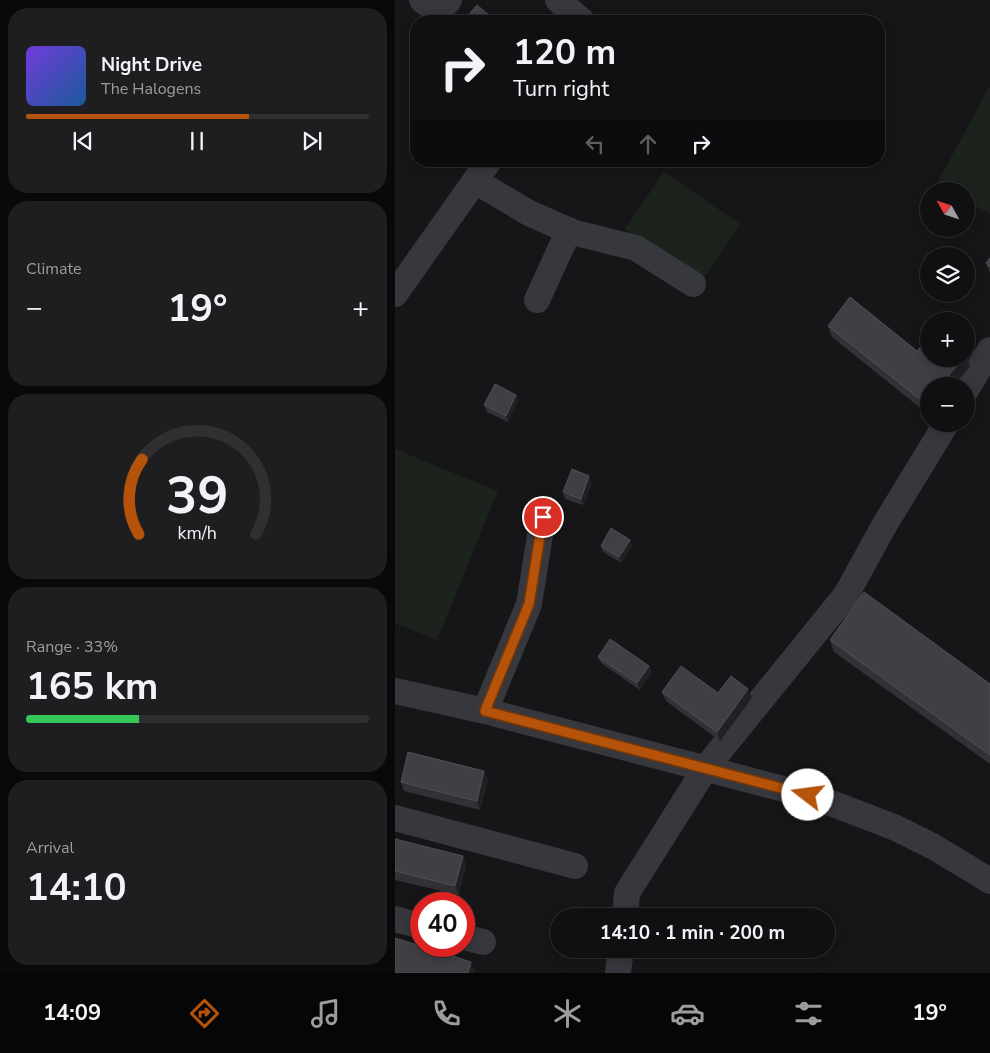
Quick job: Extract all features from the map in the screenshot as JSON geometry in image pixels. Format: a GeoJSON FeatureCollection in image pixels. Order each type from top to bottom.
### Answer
{"type":"FeatureCollection","features":[{"type":"Feature","properties":{"kind":"street"},"geometry":{"type":"LineString","coordinates":[[422,0],[431,7],[442,8],[449,0]]}},
{"type":"Feature","properties":{"kind":"street"},"geometry":{"type":"LineString","coordinates":[[557,0],[575,15]]}},
{"type":"Feature","properties":{"kind":"street"},"geometry":{"type":"LineString","coordinates":[[395,294],[482,171],[529,214],[569,230],[636,248],[693,284]]}},
{"type":"Feature","properties":{"kind":"street"},"geometry":{"type":"LineString","coordinates":[[537,300],[569,230]]}},
{"type":"Feature","properties":{"kind":"street"},"geometry":{"type":"LineString","coordinates":[[974,377],[990,350]]}},
{"type":"Feature","properties":{"kind":"street"},"geometry":{"type":"LineString","coordinates":[[626,908],[627,893],[705,769],[846,595],[885,524],[941,432]]}},
{"type":"Feature","properties":{"kind":"street"},"geometry":{"type":"LineString","coordinates":[[485,711],[529,604],[543,517]]}},
{"type":"Feature","properties":{"kind":"street"},"geometry":{"type":"LineString","coordinates":[[395,691],[485,711],[798,792],[858,812],[921,841],[990,881]]}},
{"type":"Feature","properties":{"kind":"street"},"geometry":{"type":"LineString","coordinates":[[395,818],[575,866]]}},
{"type":"Feature","properties":{"kind":"street"},"geometry":{"type":"LineString","coordinates":[[395,919],[410,923]]}},
{"type":"Feature","properties":{"kind":"street"},"geometry":{"type":"LineString","coordinates":[[618,973],[620,958]]}},
{"type":"Feature","properties":{"kind":"shaded area"},"geometry":{"type":"Polygon","coordinates":[[[990,86],[990,213],[975,206],[975,182],[938,182],[990,86]]]}},
{"type":"Feature","properties":{"kind":"shaded area"},"geometry":{"type":"Polygon","coordinates":[[[664,172],[740,224],[702,281],[625,229],[664,172]]]}},
{"type":"Feature","properties":{"kind":"shaded area"},"geometry":{"type":"Polygon","coordinates":[[[395,449],[498,491],[437,640],[395,623],[395,449]]]}},
{"type":"Feature","properties":{"kind":"building"},"geometry":{"type":"Polygon","coordinates":[[[477,5],[489,15],[468,15],[477,5]]]}},
{"type":"Feature","properties":{"kind":"building"},"geometry":{"type":"Polygon","coordinates":[[[990,258],[990,267],[986,263],[990,258]]]}},
{"type":"Feature","properties":{"kind":"building"},"geometry":{"type":"Polygon","coordinates":[[[850,297],[917,351],[920,348],[920,367],[955,367],[947,377],[920,377],[920,399],[828,326],[850,297]]]}},
{"type":"Feature","properties":{"kind":"building"},"geometry":{"type":"Polygon","coordinates":[[[495,384],[516,395],[506,416],[484,405],[495,384]]]}},
{"type":"Feature","properties":{"kind":"building"},"geometry":{"type":"Polygon","coordinates":[[[572,469],[589,476],[581,499],[563,492],[572,469]]]}},
{"type":"Feature","properties":{"kind":"building"},"geometry":{"type":"Polygon","coordinates":[[[611,528],[630,540],[619,557],[601,546],[611,528]]]}},
{"type":"Feature","properties":{"kind":"building"},"geometry":{"type":"Polygon","coordinates":[[[864,592],[990,684],[990,755],[830,640],[864,592]]]}},
{"type":"Feature","properties":{"kind":"building"},"geometry":{"type":"Polygon","coordinates":[[[610,639],[649,666],[637,683],[598,657],[610,639]]]}},
{"type":"Feature","properties":{"kind":"building"},"geometry":{"type":"Polygon","coordinates":[[[681,666],[718,693],[731,676],[748,689],[717,732],[662,692],[681,666]]]}},
{"type":"Feature","properties":{"kind":"building"},"geometry":{"type":"Polygon","coordinates":[[[408,752],[484,771],[477,801],[401,782],[408,752]]]}},
{"type":"Feature","properties":{"kind":"building"},"geometry":{"type":"Polygon","coordinates":[[[395,839],[463,856],[455,886],[395,871],[395,839]]]}},
{"type":"Feature","properties":{"kind":"building"},"geometry":{"type":"Polygon","coordinates":[[[395,938],[410,943],[410,957],[455,957],[471,962],[468,973],[395,973],[395,938]]]}},
{"type":"Feature","properties":{"kind":"route"},"geometry":{"type":"LineString","coordinates":[[543,517],[529,604],[485,711],[808,795]]}}]}
